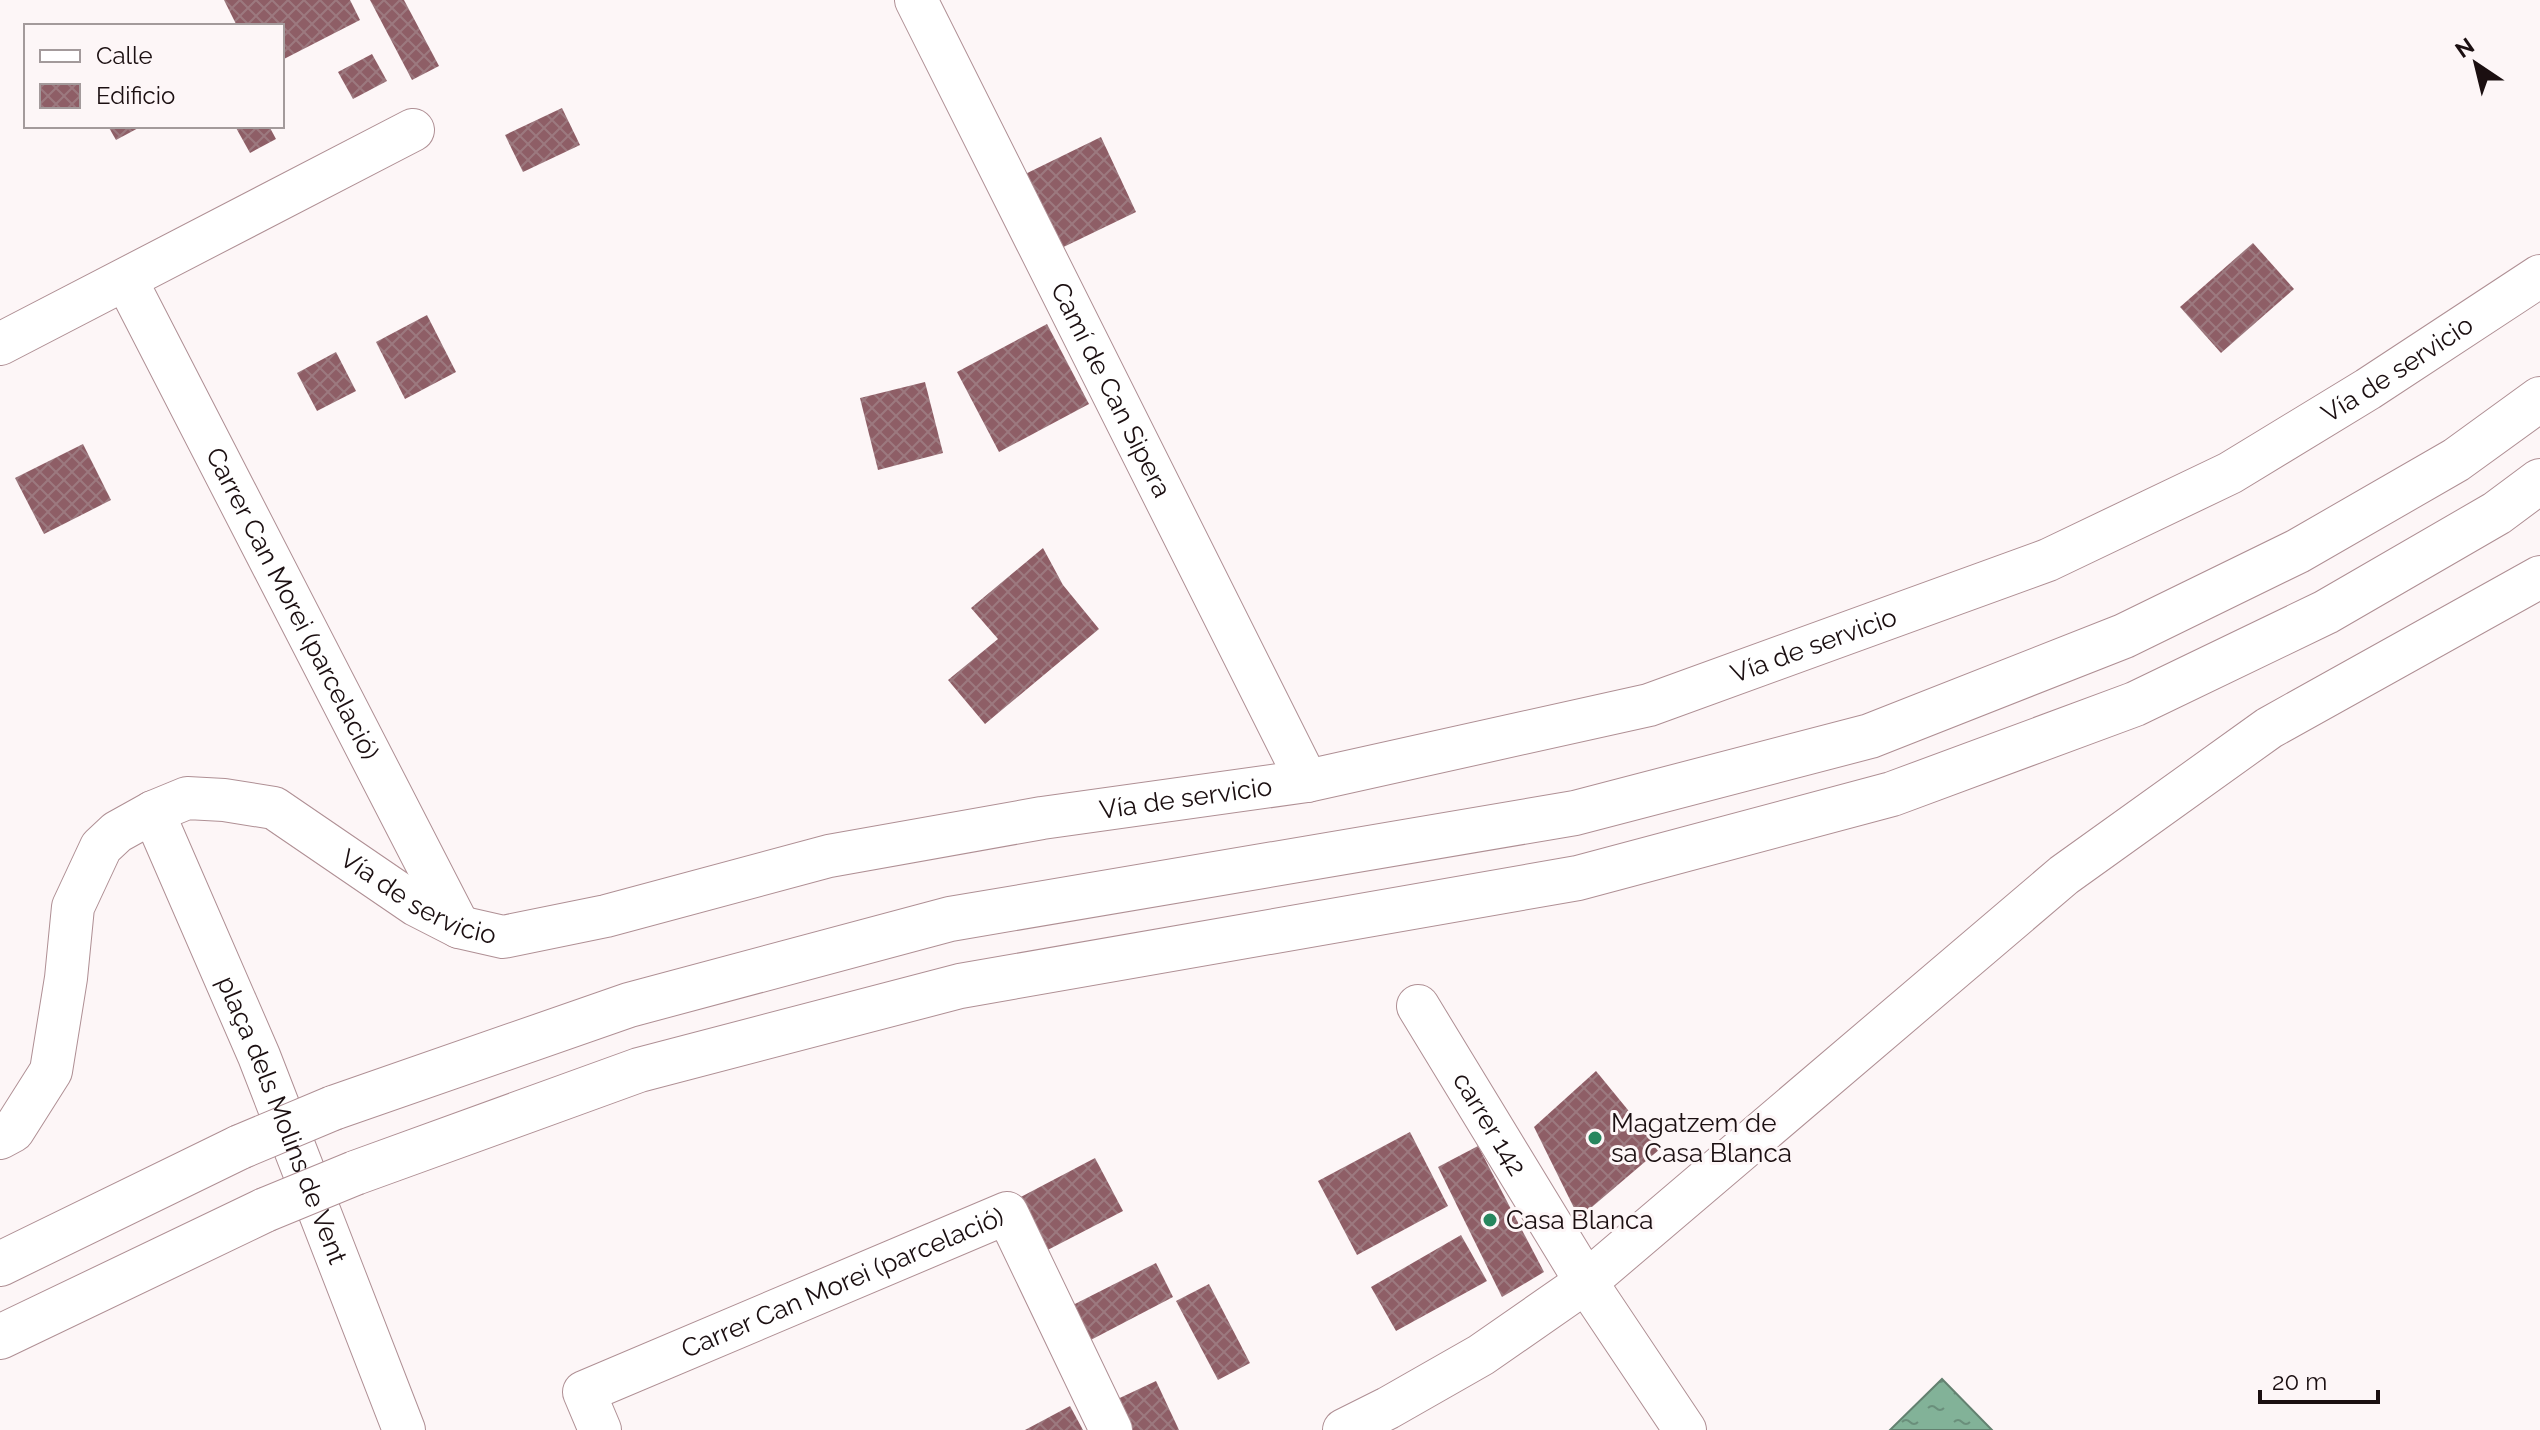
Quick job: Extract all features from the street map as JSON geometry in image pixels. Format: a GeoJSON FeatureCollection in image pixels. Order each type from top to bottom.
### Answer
{"type":"FeatureCollection","features":[{"type":"Feature","properties":{"kind":"highway"},"geometry":{"type":"LineString","coordinates":[[0,1264],[240,1147],[333,1108],[629,1005],[950,919],[1575,813],[1870,736],[2124,636],[2298,551],[2456,460],[2540,399]]}},
{"type":"Feature","properties":{"kind":"highway"},"geometry":{"type":"LineString","coordinates":[[0,1337],[265,1210],[355,1173],[639,1070],[960,986],[1578,878],[1892,794],[2163,691],[2326,612],[2497,513],[2540,481]]}},
{"type":"Feature","properties":{"kind":"street","name":"Camí de Can Sipera"},"geometry":{"type":"LineString","coordinates":[[916,0],[1307,781]]}},
{"type":"Feature","properties":{"kind":"street"},"geometry":{"type":"LineString","coordinates":[[0,344],[413,130]]}},
{"type":"Feature","properties":{"kind":"street","name":"Vía de servicio"},"geometry":{"type":"LineString","coordinates":[[0,1138],[13,1131],[51,1071],[66,978],[73,907],[101,847],[117,832],[187,798],[274,808],[416,905],[459,927],[503,937],[606,916],[829,856],[1042,818],[1307,781],[1649,705],[2048,560],[2230,473],[2368,389],[2540,276]]}},
{"type":"Feature","properties":{"kind":"street","name":"Carrer Can Morei (parcelació)"},"geometry":{"type":"LineString","coordinates":[[126,280],[459,927]]}},
{"type":"Feature","properties":{"kind":"street"},"geometry":{"type":"LineString","coordinates":[[1344,1430],[1481,1355],[1586,1282],[2064,875],[2269,728],[2540,577]]}},
{"type":"Feature","properties":{"kind":"street","name":"plaça dels Molins de Vent"},"geometry":{"type":"LineString","coordinates":[[153,812],[259,1056],[404,1430]]}},
{"type":"Feature","properties":{"kind":"street","name":"carrer 142"},"geometry":{"type":"LineString","coordinates":[[1418,1006],[1586,1282],[1685,1430]]}},
{"type":"Feature","properties":{"kind":"street","name":"Carrer Can Morei (parcelació)"},"geometry":{"type":"LineString","coordinates":[[600,1430],[584,1392],[1007,1213],[1111,1430]]}},
{"type":"Feature","properties":{"kind":"water"},"geometry":{"type":"Polygon","coordinates":[[[1942,1379],[1992,1430],[1890,1430],[1942,1379]]]}},
{"type":"Feature","properties":{"kind":"building"},"geometry":{"type":"Polygon","coordinates":[[[224,0],[350,0],[360,20],[284,59],[284,24],[236,24],[224,0]]]}},
{"type":"Feature","properties":{"kind":"building"},"geometry":{"type":"Polygon","coordinates":[[[370,0],[404,0],[439,66],[412,80],[370,0]]]}},
{"type":"Feature","properties":{"kind":"building"},"geometry":{"type":"Polygon","coordinates":[[[372,54],[387,81],[353,99],[338,72],[372,54]]]}},
{"type":"Feature","properties":{"kind":"building"},"geometry":{"type":"Polygon","coordinates":[[[562,108],[580,145],[523,172],[505,135],[562,108]]]}},
{"type":"Feature","properties":{"kind":"building"},"geometry":{"type":"Polygon","coordinates":[[[109,128],[138,128],[116,140],[109,128]]]}},
{"type":"Feature","properties":{"kind":"building"},"geometry":{"type":"Polygon","coordinates":[[[236,128],[270,128],[276,139],[250,153],[236,128]]]}},
{"type":"Feature","properties":{"kind":"building"},"geometry":{"type":"Polygon","coordinates":[[[1101,137],[1136,212],[1047,255],[1011,181],[1101,137]]]}},
{"type":"Feature","properties":{"kind":"building"},"geometry":{"type":"Polygon","coordinates":[[[2253,243],[2294,289],[2221,353],[2180,307],[2253,243]]]}},
{"type":"Feature","properties":{"kind":"building"},"geometry":{"type":"Polygon","coordinates":[[[427,315],[456,372],[405,399],[376,342],[427,315]]]}},
{"type":"Feature","properties":{"kind":"building"},"geometry":{"type":"Polygon","coordinates":[[[1047,324],[1089,404],[999,452],[957,372],[1047,324]]]}},
{"type":"Feature","properties":{"kind":"building"},"geometry":{"type":"Polygon","coordinates":[[[336,352],[356,391],[317,411],[297,373],[336,352]]]}},
{"type":"Feature","properties":{"kind":"building"},"geometry":{"type":"Polygon","coordinates":[[[925,382],[943,453],[878,470],[860,398],[925,382]]]}},
{"type":"Feature","properties":{"kind":"building"},"geometry":{"type":"Polygon","coordinates":[[[83,444],[111,500],[44,534],[15,478],[83,444]]]}},
{"type":"Feature","properties":{"kind":"building"},"geometry":{"type":"Polygon","coordinates":[[[1043,548],[1063,585],[1099,629],[985,724],[948,680],[998,639],[971,608],[1043,548]]]}},
{"type":"Feature","properties":{"kind":"building","name":"Magatzem de sa Casa Blanca"},"geometry":{"type":"Polygon","coordinates":[[[1596,1071],[1660,1149],[1579,1218],[1534,1127],[1596,1071]]]}},
{"type":"Feature","properties":{"kind":"building"},"geometry":{"type":"Polygon","coordinates":[[[1410,1132],[1448,1206],[1357,1255],[1318,1181],[1410,1132]]]}},
{"type":"Feature","properties":{"kind":"building","name":"Casa Blanca"},"geometry":{"type":"Polygon","coordinates":[[[1478,1146],[1544,1272],[1502,1297],[1438,1167],[1478,1146]]]}},
{"type":"Feature","properties":{"kind":"building"},"geometry":{"type":"Polygon","coordinates":[[[1095,1158],[1123,1211],[1038,1255],[1011,1202],[1095,1158]]]}},
{"type":"Feature","properties":{"kind":"building"},"geometry":{"type":"Polygon","coordinates":[[[1461,1235],[1487,1281],[1396,1331],[1371,1287],[1461,1235]]]}},
{"type":"Feature","properties":{"kind":"building"},"geometry":{"type":"Polygon","coordinates":[[[1156,1263],[1173,1297],[1085,1343],[1067,1308],[1156,1263]]]}},
{"type":"Feature","properties":{"kind":"building"},"geometry":{"type":"Polygon","coordinates":[[[1209,1284],[1250,1363],[1218,1380],[1176,1301],[1209,1284]]]}},
{"type":"Feature","properties":{"kind":"building"},"geometry":{"type":"Polygon","coordinates":[[[1156,1381],[1179,1430],[1122,1430],[1109,1403],[1156,1381]]]}},
{"type":"Feature","properties":{"kind":"building"},"geometry":{"type":"Polygon","coordinates":[[[1070,1406],[1083,1430],[1025,1430],[1070,1406]]]}},
{"type":"Feature","properties":{"kind":"place","name":"Magatzem de sa Casa Blanca"},"geometry":{"type":"Point","coordinates":[1595,1138]}},
{"type":"Feature","properties":{"kind":"place","name":"Casa Blanca"},"geometry":{"type":"Point","coordinates":[1490,1220]}}]}
